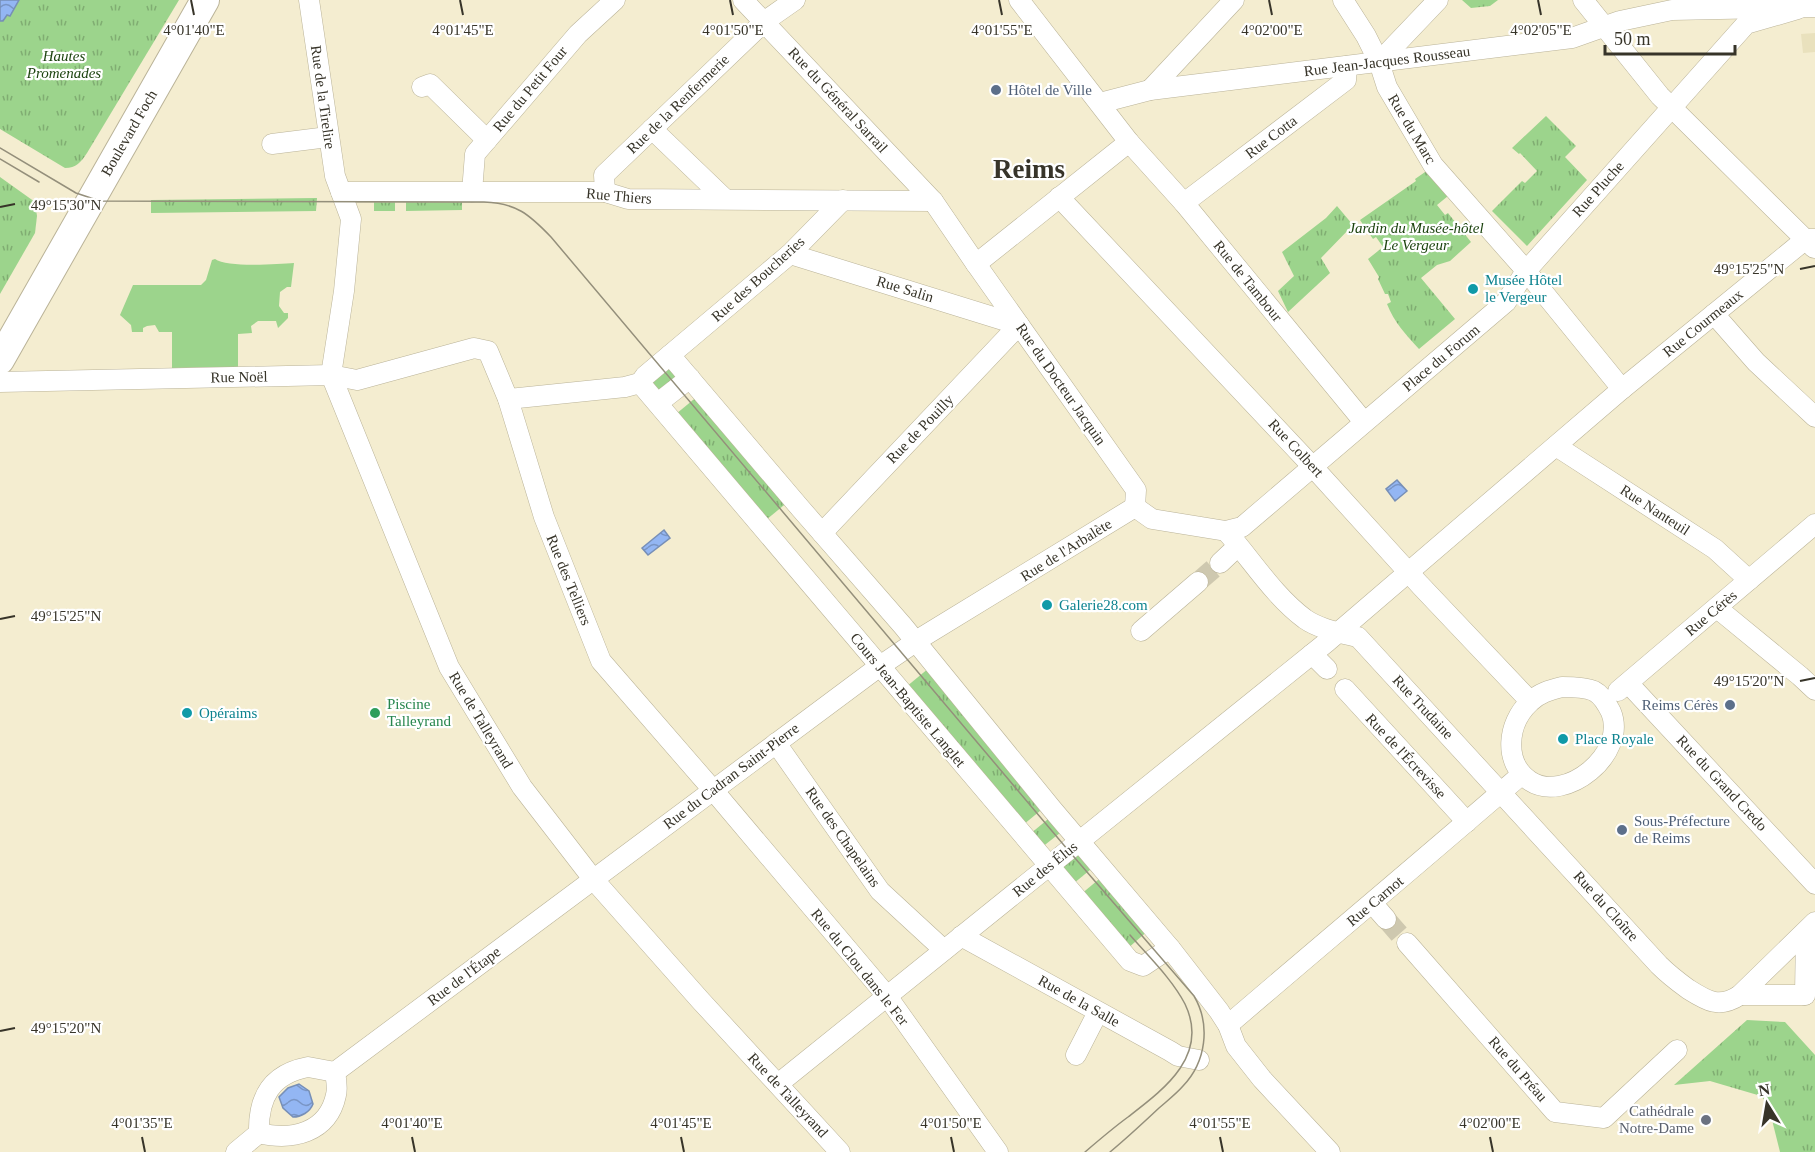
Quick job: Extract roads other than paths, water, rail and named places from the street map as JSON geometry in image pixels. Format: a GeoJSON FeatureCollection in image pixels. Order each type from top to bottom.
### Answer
{"type":"FeatureCollection","features":[{"type":"Feature","properties":{"kind":"main road","name":"Boulevard Foch"},"geometry":{"type":"LineString","coordinates":[[0,360],[205,0]]}},
{"type":"Feature","properties":{"kind":"street","name":"Rue de la Tirelire"},"geometry":{"type":"LineString","coordinates":[[309,0],[328,137],[335,176],[341,192]]}},
{"type":"Feature","properties":{"kind":"street","name":"Rue du Petit Four"},"geometry":{"type":"LineString","coordinates":[[472,192],[475,154],[578,34],[615,0]]}},
{"type":"Feature","properties":{"kind":"street","name":"Rue du Général Sarrail"},"geometry":{"type":"LineString","coordinates":[[743,0],[933,201],[976,264]]}},
{"type":"Feature","properties":{"kind":"street","name":"Rue de la Renfermerie"},"geometry":{"type":"LineString","coordinates":[[605,192],[604,175],[765,21],[795,0]]}},
{"type":"Feature","properties":{"kind":"street","name":"Rue de Tambour"},"geometry":{"type":"LineString","coordinates":[[1019,0],[1129,142],[1184,203],[1364,422]]}},
{"type":"Feature","properties":{"kind":"street"},"geometry":{"type":"LineString","coordinates":[[1150,90],[1234,0]]}},
{"type":"Feature","properties":{"kind":"street","name":"Rue du Marc"},"geometry":{"type":"LineString","coordinates":[[1343,0],[1366,36],[1379,62],[1387,87],[1433,165],[1526,271]]}},
{"type":"Feature","properties":{"kind":"street"},"geometry":{"type":"LineString","coordinates":[[1379,62],[1438,0]]}},
{"type":"Feature","properties":{"kind":"street"},"geometry":{"type":"LineString","coordinates":[[1583,0],[1671,107],[1812,242]]}},
{"type":"Feature","properties":{"kind":"street"},"geometry":{"type":"LineString","coordinates":[[1767,0],[1807,8]]}},
{"type":"Feature","properties":{"kind":"street","name":"Rue Jean-Jacques Rousseau"},"geometry":{"type":"LineString","coordinates":[[1100,103],[1150,90],[1572,38],[1620,21],[1672,10],[1807,8]]}},
{"type":"Feature","properties":{"kind":"street","name":"Rue Pluche"},"geometry":{"type":"LineString","coordinates":[[1526,271],[1746,24],[1807,8]]}},
{"type":"Feature","properties":{"kind":"street","name":"Rue Cotta"},"geometry":{"type":"LineString","coordinates":[[1184,203],[1346,80],[1347,66]]}},
{"type":"Feature","properties":{"kind":"street"},"geometry":{"type":"LineString","coordinates":[[422,87],[430,84],[487,140]]}},
{"type":"Feature","properties":{"kind":"street"},"geometry":{"type":"LineString","coordinates":[[652,129],[725,199]]}},
{"type":"Feature","properties":{"kind":"street"},"geometry":{"type":"LineString","coordinates":[[272,144],[328,137]]}},
{"type":"Feature","properties":{"kind":"street"},"geometry":{"type":"LineString","coordinates":[[976,264],[1129,142]]}},
{"type":"Feature","properties":{"kind":"street"},"geometry":{"type":"LineString","coordinates":[[331,375],[344,291],[351,219],[341,192]]}},
{"type":"Feature","properties":{"kind":"street","name":"Rue Thiers"},"geometry":{"type":"LineString","coordinates":[[341,192],[605,192],[628,199],[933,201]]}},
{"type":"Feature","properties":{"kind":"street","name":"Rue Colbert"},"geometry":{"type":"LineString","coordinates":[[1059,197],[1530,701]]}},
{"type":"Feature","properties":{"kind":"street","name":"Rue des Boucheries"},"geometry":{"type":"LineString","coordinates":[[670,355],[790,254],[843,200]]}},
{"type":"Feature","properties":{"kind":"street","name":"Rue Courmeaux"},"geometry":{"type":"LineString","coordinates":[[1622,389],[1714,314],[1812,242]]}},
{"type":"Feature","properties":{"kind":"street","name":"Rue Salin"},"geometry":{"type":"LineString","coordinates":[[790,254],[1019,325]]}},
{"type":"Feature","properties":{"kind":"street","name":"Rue du Docteur Jacquin"},"geometry":{"type":"LineString","coordinates":[[976,264],[1136,490],[1135,507]]}},
{"type":"Feature","properties":{"kind":"street"},"geometry":{"type":"LineString","coordinates":[[1327,669],[1312,654],[1622,389],[1526,271]]}},
{"type":"Feature","properties":{"kind":"street","name":"Place du Forum"},"geometry":{"type":"LineString","coordinates":[[1220,563],[1232,538],[1242,527],[1506,302],[1526,271]]}},
{"type":"Feature","properties":{"kind":"street"},"geometry":{"type":"LineString","coordinates":[[1714,314],[1756,362],[1815,417]]}},
{"type":"Feature","properties":{"kind":"street","name":"Rue de Pouilly"},"geometry":{"type":"LineString","coordinates":[[822,533],[1019,325]]}},
{"type":"Feature","properties":{"kind":"street","name":"Rue Noël"},"geometry":{"type":"LineString","coordinates":[[0,382],[331,375],[357,380],[474,348]]}},
{"type":"Feature","properties":{"kind":"street","name":"Rue des Telliers"},"geometry":{"type":"LineString","coordinates":[[474,348],[488,351],[508,399],[544,517],[601,661],[713,790]]}},
{"type":"Feature","properties":{"kind":"street"},"geometry":{"type":"LineString","coordinates":[[508,399],[625,387],[640,383],[670,355],[915,642],[1170,948],[1228,1025],[1239,1050],[1262,1079],[1330,1152]]}},
{"type":"Feature","properties":{"kind":"street","name":"Rue de Talleyrand"},"geometry":{"type":"LineString","coordinates":[[331,375],[449,667],[522,787],[593,879],[700,1001],[840,1152]]}},
{"type":"Feature","properties":{"kind":"street"},"geometry":{"type":"LineString","coordinates":[[658,403],[690,378]]}},
{"type":"Feature","properties":{"kind":"street","name":"Cours Jean-Baptiste Langlet"},"geometry":{"type":"LineString","coordinates":[[640,383],[874,669],[1130,961],[1143,966],[1170,948]]}},
{"type":"Feature","properties":{"kind":"street","name":"Rue Nanteuil"},"geometry":{"type":"LineString","coordinates":[[1556,446],[1715,549],[1749,580]]}},
{"type":"Feature","properties":{"kind":"street"},"geometry":{"type":"LineString","coordinates":[[1135,507],[1152,519],[1232,538],[1279,595],[1306,620],[1338,633]]}},
{"type":"Feature","properties":{"kind":"street","name":"Rue de l'Arbalète"},"geometry":{"type":"LineString","coordinates":[[874,669],[1135,507]]}},
{"type":"Feature","properties":{"kind":"street","name":"Rue Cérès"},"geometry":{"type":"LineString","coordinates":[[1606,701],[1815,524]]}},
{"type":"Feature","properties":{"kind":"street"},"geometry":{"type":"LineString","coordinates":[[1142,631],[1198,582]]}},
{"type":"Feature","properties":{"kind":"street"},"geometry":{"type":"LineString","coordinates":[[1717,608],[1815,690]]}},
{"type":"Feature","properties":{"kind":"street","name":"Rue Trudaine"},"geometry":{"type":"LineString","coordinates":[[1338,633],[1358,637],[1501,792]]}},
{"type":"Feature","properties":{"kind":"street","name":"Rue des Élus"},"geometry":{"type":"LineString","coordinates":[[778,1084],[1312,654]]}},
{"type":"Feature","properties":{"kind":"street","name":"Rue du Cadran Saint-Pierre"},"geometry":{"type":"LineString","coordinates":[[593,879],[874,669]]}},
{"type":"Feature","properties":{"kind":"street","name":"Rue du Grand Credo"},"geometry":{"type":"LineString","coordinates":[[1628,683],[1815,884]]}},
{"type":"Feature","properties":{"kind":"street"},"geometry":{"type":"LineString","coordinates":[[1562,687],[1594,691],[1606,701],[1614,720],[1614,737],[1607,753],[1590,772],[1571,783],[1551,786],[1534,784],[1521,775],[1514,762],[1511,748],[1513,730],[1517,716],[1530,701],[1547,690],[1562,687]]}},
{"type":"Feature","properties":{"kind":"street","name":"Rue de l'Écrevisse"},"geometry":{"type":"LineString","coordinates":[[1345,689],[1467,822]]}},
{"type":"Feature","properties":{"kind":"street","name":"Rue des Chapelains"},"geometry":{"type":"LineString","coordinates":[[776,743],[880,891],[944,950]]}},
{"type":"Feature","properties":{"kind":"street","name":"Rue Carnot"},"geometry":{"type":"LineString","coordinates":[[1228,1025],[1293,968],[1373,904],[1521,775]]}},
{"type":"Feature","properties":{"kind":"street","name":"Rue du Clou dans le Fer"},"geometry":{"type":"LineString","coordinates":[[713,790],[887,996],[998,1152]]}},
{"type":"Feature","properties":{"kind":"street","name":"Rue du Cloître"},"geometry":{"type":"LineString","coordinates":[[1501,792],[1672,978],[1703,1000],[1731,1002],[1740,995]]}},
{"type":"Feature","properties":{"kind":"street","name":"Rue de l'Étape"},"geometry":{"type":"LineString","coordinates":[[335,1072],[593,879]]}},
{"type":"Feature","properties":{"kind":"street"},"geometry":{"type":"LineString","coordinates":[[1373,904],[1386,919]]}},
{"type":"Feature","properties":{"kind":"street"},"geometry":{"type":"LineString","coordinates":[[1740,995],[1810,927]]}},
{"type":"Feature","properties":{"kind":"street"},"geometry":{"type":"LineString","coordinates":[[1740,995],[1810,1001],[1810,927]]}},
{"type":"Feature","properties":{"kind":"street","name":"Rue de la Salle"},"geometry":{"type":"LineString","coordinates":[[961,936],[1178,1056],[1199,1059]]}},
{"type":"Feature","properties":{"kind":"street","name":"Rue du Préau"},"geometry":{"type":"LineString","coordinates":[[1411,947],[1555,1112],[1604,1118],[1677,1050]]}},
{"type":"Feature","properties":{"kind":"street"},"geometry":{"type":"LineString","coordinates":[[1076,1055],[1098,1012]]}},
{"type":"Feature","properties":{"kind":"street"},"geometry":{"type":"LineString","coordinates":[[308,1067],[335,1072],[337,1093],[332,1108],[316,1128],[289,1136],[259,1133],[258,1116],[264,1097],[271,1086],[282,1076],[308,1067]]}},
{"type":"Feature","properties":{"kind":"street"},"geometry":{"type":"LineString","coordinates":[[236,1152],[259,1133]]}},
{"type":"Feature","properties":{"kind":"water"},"geometry":{"type":"Polygon","coordinates":[[[0,0],[19,0],[10,16],[7,15],[3,21],[0,21],[0,0]]]}},
{"type":"Feature","properties":{"kind":"water"},"geometry":{"type":"Polygon","coordinates":[[[1397,480],[1407,491],[1395,501],[1386,489],[1397,480]]]}},
{"type":"Feature","properties":{"kind":"water"},"geometry":{"type":"Polygon","coordinates":[[[664,530],[670,538],[648,555],[642,548],[664,530]]]}},
{"type":"Feature","properties":{"kind":"water"},"geometry":{"type":"Polygon","coordinates":[[[299,1084],[309,1091],[313,1104],[305,1114],[293,1117],[283,1108],[279,1097],[288,1088],[299,1084]]]}},
{"type":"Feature","properties":{"kind":"tunnel"},"geometry":{"type":"LineString","coordinates":[[1198,582],[1220,563]]}},
{"type":"Feature","properties":{"kind":"tunnel"},"geometry":{"type":"LineString","coordinates":[[1386,919],[1407,943]]}},
{"type":"Feature","properties":{"kind":"tram line"},"geometry":{"type":"LineString","coordinates":[[0,148],[76,193],[100,201],[484,202],[513,207],[536,222],[1194,996],[1203,1019],[1204,1031],[1204,1043],[1197,1066],[1177,1092],[1110,1152]]}},
{"type":"Feature","properties":{"kind":"tram line"},"geometry":{"type":"LineString","coordinates":[[0,159],[39,182]]}},
{"type":"Feature","properties":{"kind":"tram line"},"geometry":{"type":"LineString","coordinates":[[1085,1152],[1168,1083],[1179,1070],[1192,1040],[1191,1023],[1180,995],[1160,968],[1130,935]]}},
{"type":"Feature","properties":{"kind":"place","name":"Hôtel de Ville"},"geometry":{"type":"Point","coordinates":[996,90]}},
{"type":"Feature","properties":{"kind":"place","name":"Musée Hôtel le Vergeur"},"geometry":{"type":"Point","coordinates":[1473,289]}},
{"type":"Feature","properties":{"kind":"place","name":"Galerie28.com"},"geometry":{"type":"Point","coordinates":[1047,605]}},
{"type":"Feature","properties":{"kind":"place","name":"Reims Cérès"},"geometry":{"type":"Point","coordinates":[1730,705]}},
{"type":"Feature","properties":{"kind":"place","name":"Opéraims"},"geometry":{"type":"Point","coordinates":[187,713]}},
{"type":"Feature","properties":{"kind":"place","name":"Piscine Talleyrand"},"geometry":{"type":"Point","coordinates":[375,713]}},
{"type":"Feature","properties":{"kind":"place","name":"Place Royale"},"geometry":{"type":"Point","coordinates":[1563,739]}},
{"type":"Feature","properties":{"kind":"place","name":"Sous-Préfecture de Reims"},"geometry":{"type":"Point","coordinates":[1622,830]}},
{"type":"Feature","properties":{"kind":"place","name":"Cathédrale Notre-Dame"},"geometry":{"type":"Point","coordinates":[1706,1120]}},
{"type":"Feature","properties":{"kind":"district","name":"Reims"},"geometry":{"type":"Point","coordinates":[1029,169]}},
{"type":"Feature","properties":{"kind":"park label","name":"Hautes Promenades"},"geometry":{"type":"Point","coordinates":[64,64]}},
{"type":"Feature","properties":{"kind":"park label","name":"Jardin du Musée-hôtel Le Vergeur"},"geometry":{"type":"Point","coordinates":[1416,236]}}]}
